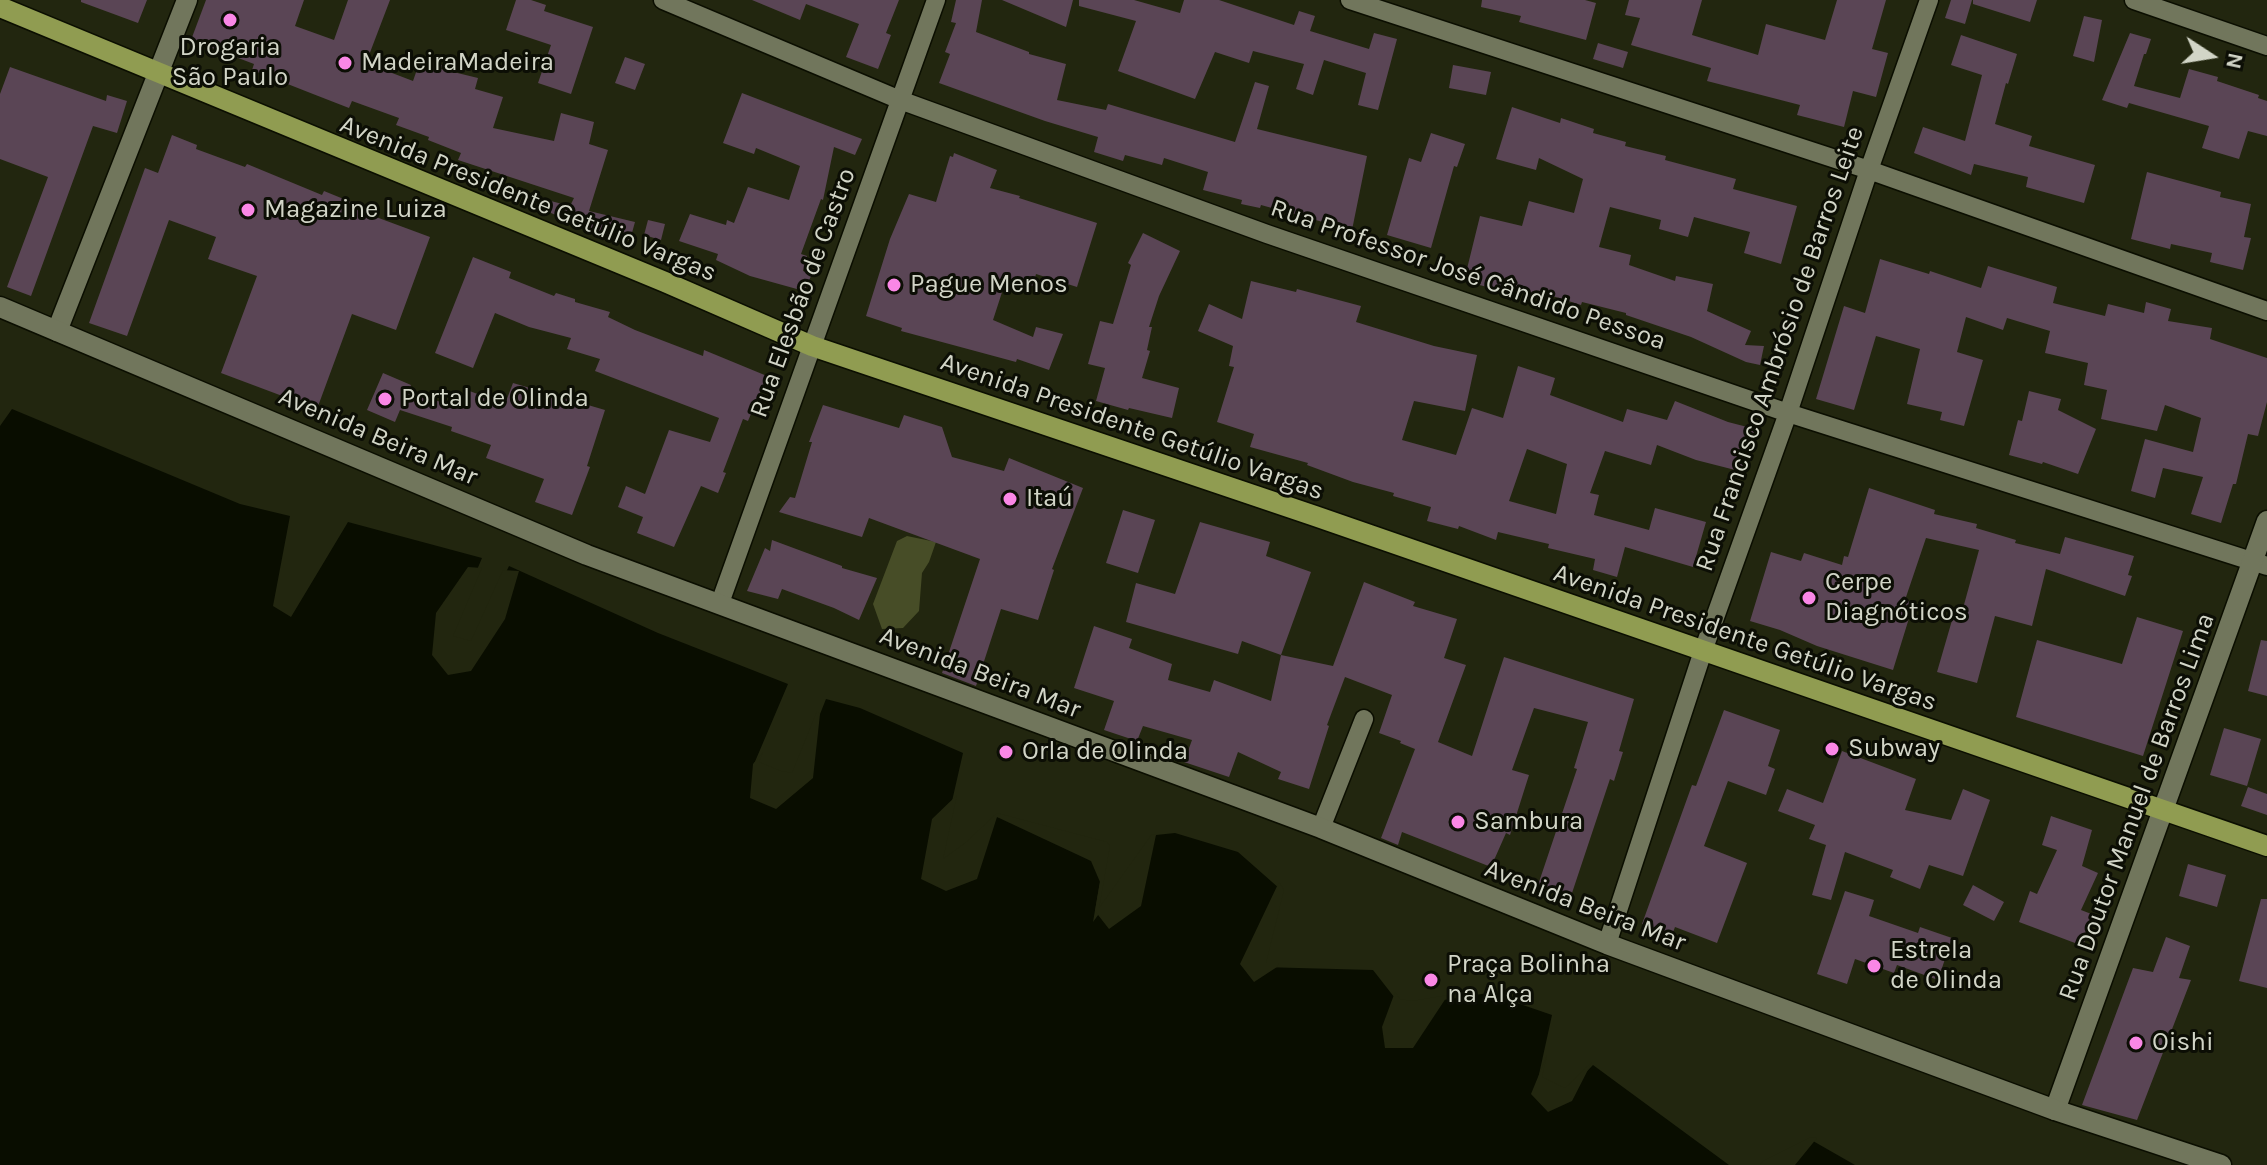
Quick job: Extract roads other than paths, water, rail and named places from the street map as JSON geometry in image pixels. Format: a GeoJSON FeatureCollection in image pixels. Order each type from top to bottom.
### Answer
{"type":"FeatureCollection","features":[{"type":"Feature","properties":{"kind":"main road"},"geometry":{"type":"LineString","coordinates":[[57,331],[187,0]]}},
{"type":"Feature","properties":{"kind":"main road","name":"Avenida Presidente Getúlio Vargas"},"geometry":{"type":"LineString","coordinates":[[0,7],[812,346],[1315,516],[2267,846]]}},
{"type":"Feature","properties":{"kind":"main road","name":"Avenida Beira Mar"},"geometry":{"type":"LineString","coordinates":[[0,307],[587,555],[1321,828],[1607,944],[2055,1110],[2221,1165]]}},
{"type":"Feature","properties":{"kind":"main road","name":"Rua Doutor Manuel de Barros Lima"},"geometry":{"type":"LineString","coordinates":[[2055,1110],[2164,810],[2260,564],[2267,521]]}},
{"type":"Feature","properties":{"kind":"street","name":"Rua Professor José Cândido Pessoa"},"geometry":{"type":"LineString","coordinates":[[663,0],[900,100],[1267,234],[1788,413],[2260,564]]}},
{"type":"Feature","properties":{"kind":"street","name":"Rua Elesbão de Castro"},"geometry":{"type":"LineString","coordinates":[[720,603],[936,0]]}},
{"type":"Feature","properties":{"kind":"street"},"geometry":{"type":"LineString","coordinates":[[1350,0],[1869,170],[2267,311]]}},
{"type":"Feature","properties":{"kind":"street","name":"Rua Francisco Ambrósio de Barros Leite"},"geometry":{"type":"LineString","coordinates":[[1607,944],[1703,651],[1929,0]]}},
{"type":"Feature","properties":{"kind":"street"},"geometry":{"type":"LineString","coordinates":[[2134,0],[2267,46]]}},
{"type":"Feature","properties":{"kind":"street"},"geometry":{"type":"LineString","coordinates":[[1321,828],[1364,719]]}},
{"type":"Feature","properties":{"kind":"place","name":"Drogaria São Paulo"},"geometry":{"type":"Point","coordinates":[230,20]}},
{"type":"Feature","properties":{"kind":"place","name":"MadeiraMadeira"},"geometry":{"type":"Point","coordinates":[345,63]}},
{"type":"Feature","properties":{"kind":"place","name":"Magazine Luiza"},"geometry":{"type":"Point","coordinates":[248,210]}},
{"type":"Feature","properties":{"kind":"place","name":"Pague Menos"},"geometry":{"type":"Point","coordinates":[894,285]}},
{"type":"Feature","properties":{"kind":"place","name":"Portal de Olinda"},"geometry":{"type":"Point","coordinates":[385,399]}},
{"type":"Feature","properties":{"kind":"place","name":"Itaú"},"geometry":{"type":"Point","coordinates":[1010,499]}},
{"type":"Feature","properties":{"kind":"place","name":"Cerpe Diagnóticos"},"geometry":{"type":"Point","coordinates":[1809,598]}},
{"type":"Feature","properties":{"kind":"place","name":"Subway"},"geometry":{"type":"Point","coordinates":[1832,749]}},
{"type":"Feature","properties":{"kind":"place","name":"Orla de Olinda"},"geometry":{"type":"Point","coordinates":[1006,752]}},
{"type":"Feature","properties":{"kind":"place","name":"Sambura"},"geometry":{"type":"Point","coordinates":[1458,822]}},
{"type":"Feature","properties":{"kind":"place","name":"Estrela de Olinda"},"geometry":{"type":"Point","coordinates":[1874,966]}},
{"type":"Feature","properties":{"kind":"place","name":"Praça Bolinha na Alça"},"geometry":{"type":"Point","coordinates":[1431,980]}},
{"type":"Feature","properties":{"kind":"place","name":"Oishi"},"geometry":{"type":"Point","coordinates":[2136,1043]}}]}
